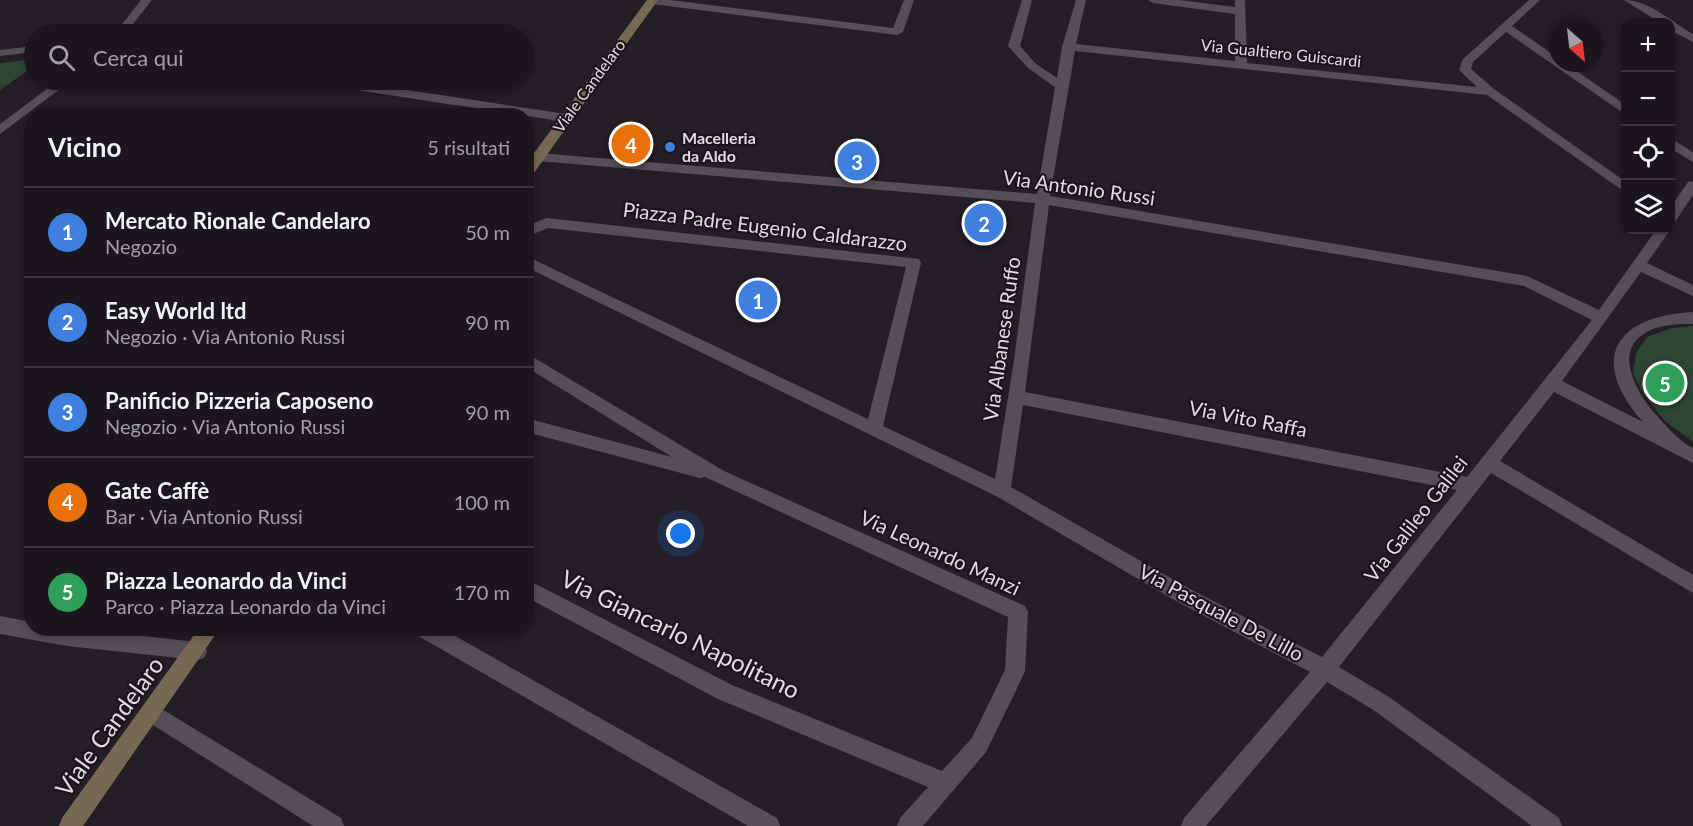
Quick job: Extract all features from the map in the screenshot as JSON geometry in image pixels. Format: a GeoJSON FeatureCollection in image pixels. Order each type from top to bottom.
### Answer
{"type":"FeatureCollection","features":[{"type":"Feature","properties":{"kind":"main road","name":"Viale Candelaro"},"geometry":{"type":"LineString","coordinates":[[534,163],[653,1]]}},
{"type":"Feature","properties":{"kind":"main road","name":"Viale Candelaro"},"geometry":{"type":"LineString","coordinates":[[70,826],[206,636]]}},
{"type":"Feature","properties":{"kind":"street"},"geometry":{"type":"LineString","coordinates":[[127,24],[147,0]]}},
{"type":"Feature","properties":{"kind":"street"},"geometry":{"type":"LineString","coordinates":[[653,1],[897,32],[909,0]]}},
{"type":"Feature","properties":{"kind":"street"},"geometry":{"type":"LineString","coordinates":[[1027,0],[1014,46],[1032,66],[1061,86]]}},
{"type":"Feature","properties":{"kind":"street","name":"Via Albanese Ruffo"},"geometry":{"type":"LineString","coordinates":[[1002,491],[1017,397],[1042,199],[1068,47],[1081,0]]}},
{"type":"Feature","properties":{"kind":"street"},"geometry":{"type":"LineString","coordinates":[[1153,0],[1240,5],[1241,65]]}},
{"type":"Feature","properties":{"kind":"street","name":"Via Gualtiero Guiscardi"},"geometry":{"type":"LineString","coordinates":[[1535,0],[1467,61],[1465,70],[1490,92],[1621,185]]}},
{"type":"Feature","properties":{"kind":"street"},"geometry":{"type":"LineString","coordinates":[[1629,0],[1659,18]]}},
{"type":"Feature","properties":{"kind":"street"},"geometry":{"type":"LineString","coordinates":[[1506,27],[1621,108]]}},
{"type":"Feature","properties":{"kind":"street"},"geometry":{"type":"LineString","coordinates":[[1675,28],[1693,39]]}},
{"type":"Feature","properties":{"kind":"street","name":"Via Gualtiero Guiscardi"},"geometry":{"type":"LineString","coordinates":[[1068,47],[1490,92]]}},
{"type":"Feature","properties":{"kind":"street"},"geometry":{"type":"LineString","coordinates":[[0,53],[24,50]]}},
{"type":"Feature","properties":{"kind":"street"},"geometry":{"type":"LineString","coordinates":[[29,108],[53,90]]}},
{"type":"Feature","properties":{"kind":"street"},"geometry":{"type":"LineString","coordinates":[[383,90],[500,108]]}},
{"type":"Feature","properties":{"kind":"street"},"geometry":{"type":"LineString","coordinates":[[0,130],[24,112]]}},
{"type":"Feature","properties":{"kind":"street"},"geometry":{"type":"LineString","coordinates":[[534,113],[566,118]]}},
{"type":"Feature","properties":{"kind":"street"},"geometry":{"type":"LineString","coordinates":[[1675,145],[1693,158]]}},
{"type":"Feature","properties":{"kind":"street","name":"Via Antonio Russi"},"geometry":{"type":"LineString","coordinates":[[538,157],[1042,199],[1527,281],[1602,318]]}},
{"type":"Feature","properties":{"kind":"street"},"geometry":{"type":"LineString","coordinates":[[1675,213],[1693,185]]}},
{"type":"Feature","properties":{"kind":"street","name":"Piazza Padre Eugenio Caldarazzo"},"geometry":{"type":"LineString","coordinates":[[534,229],[547,223],[914,263],[874,430]]}},
{"type":"Feature","properties":{"kind":"street","name":"Via Galileo Galilei"},"geometry":{"type":"LineString","coordinates":[[1192,826],[1325,669],[1552,383],[1602,318],[1660,234]]}},
{"type":"Feature","properties":{"kind":"street"},"geometry":{"type":"LineString","coordinates":[[534,265],[874,430]]}},
{"type":"Feature","properties":{"kind":"street"},"geometry":{"type":"LineString","coordinates":[[1638,266],[1693,291]]}},
{"type":"Feature","properties":{"kind":"street"},"geometry":{"type":"LineString","coordinates":[[1676,447],[1644,412],[1629,391],[1619,367],[1624,348],[1638,328],[1660,321],[1693,318]]}},
{"type":"Feature","properties":{"kind":"street","name":"Via Leonardo Manzi"},"geometry":{"type":"LineString","coordinates":[[534,364],[717,476],[1018,612],[1015,671],[979,745],[908,826]]}},
{"type":"Feature","properties":{"kind":"street"},"geometry":{"type":"LineString","coordinates":[[1552,383],[1693,456]]}},
{"type":"Feature","properties":{"kind":"street","name":"Via Vito Raffa"},"geometry":{"type":"LineString","coordinates":[[1017,397],[1471,485]]}},
{"type":"Feature","properties":{"kind":"street","name":"Via Leonardo Manzi"},"geometry":{"type":"LineString","coordinates":[[534,427],[717,476]]}},
{"type":"Feature","properties":{"kind":"street","name":"Via Pasquale De Lillo"},"geometry":{"type":"LineString","coordinates":[[874,430],[1002,491],[1183,595],[1325,669],[1379,702],[1551,826]]}},
{"type":"Feature","properties":{"kind":"street"},"geometry":{"type":"LineString","coordinates":[[1488,463],[1693,585]]}},
{"type":"Feature","properties":{"kind":"street","name":"Via Giancarlo Napolitano"},"geometry":{"type":"LineString","coordinates":[[534,591],[725,692],[945,783]]}},
{"type":"Feature","properties":{"kind":"street"},"geometry":{"type":"LineString","coordinates":[[0,625],[24,629]]}},
{"type":"Feature","properties":{"kind":"street"},"geometry":{"type":"LineString","coordinates":[[61,636],[196,651]]}},
{"type":"Feature","properties":{"kind":"street"},"geometry":{"type":"LineString","coordinates":[[436,636],[769,826]]}},
{"type":"Feature","properties":{"kind":"street"},"geometry":{"type":"LineString","coordinates":[[152,713],[333,826]]}},
{"type":"Feature","properties":{"kind":"green space"},"geometry":{"type":"Polygon","coordinates":[[[24,60],[24,73],[0,90],[0,63],[24,60]]]}},
{"type":"Feature","properties":{"kind":"green space"},"geometry":{"type":"Polygon","coordinates":[[[1693,326],[1693,442],[1664,420],[1643,394],[1633,373],[1636,353],[1647,337],[1672,328],[1693,326]]]}},
{"type":"Feature","properties":{"kind":"place","name":"Gate Caffè"},"geometry":{"type":"Point","coordinates":[631,144]}},
{"type":"Feature","properties":{"kind":"place","name":"Macelleria da Aldo"},"geometry":{"type":"Point","coordinates":[670,147]}},
{"type":"Feature","properties":{"kind":"place","name":"Panificio Pizzeria Caposeno"},"geometry":{"type":"Point","coordinates":[857,161]}},
{"type":"Feature","properties":{"kind":"place","name":"Easy World ltd"},"geometry":{"type":"Point","coordinates":[984,223]}},
{"type":"Feature","properties":{"kind":"place","name":"Mercato Rionale Candelaro"},"geometry":{"type":"Point","coordinates":[758,300]}},
{"type":"Feature","properties":{"kind":"place","name":"Piazza Leonardo da Vinci"},"geometry":{"type":"Point","coordinates":[1665,383]}}]}
